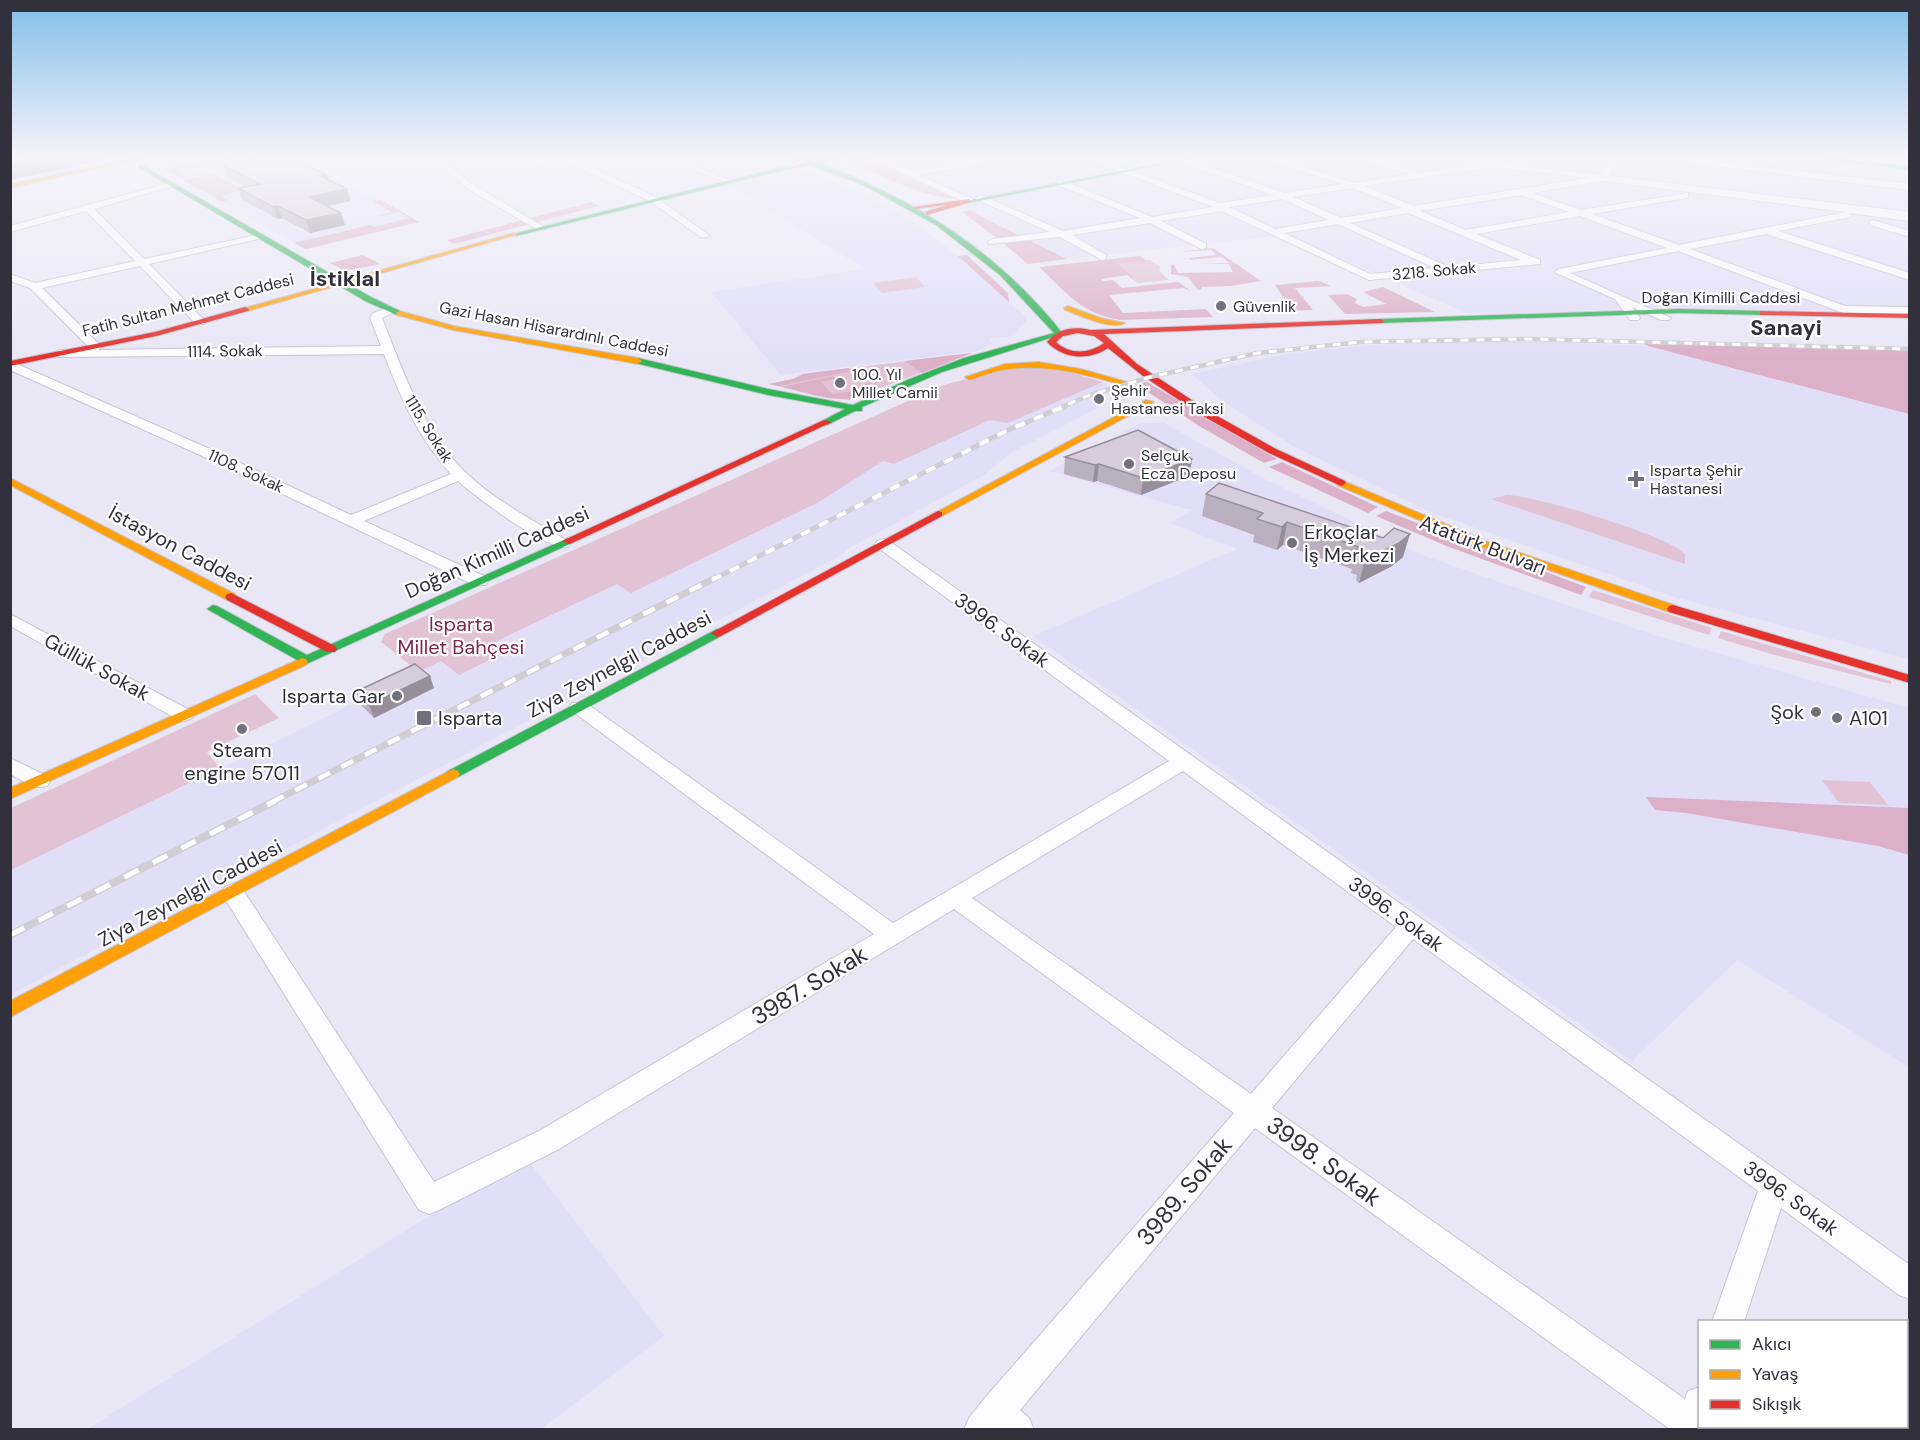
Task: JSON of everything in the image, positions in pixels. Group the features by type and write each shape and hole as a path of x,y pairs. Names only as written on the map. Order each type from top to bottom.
{"main road":[{"name":"Gazi Hasan Hisarardınlı Caddesi","path":"238,223 390,310 433,324 636,360 768,392 860,410"},
{"name":"Fatih Sultan Mehmet Caddesi","path":"10,364 200,322 554,223"},
{"path":"948,223 1045,315 1057,334 1051,339 1052,344 1096,364 1163,411"},
{"path":"980,232 1005,252"},
{"path":"1056,297 1090,332"},
{"path":"1068,308 1112,322 1180,327"},
{"path":"1007,346 1035,331 1045,315"},
{"name":"Doğan Kimilli Caddesi","path":"10,794 803,434 977,356 1007,346 1057,334 1180,327 1632,315 1910,316"},
{"name":"Doğan Kimilli Caddesi","path":"1660,315 1910,323"},
{"name":"Doğan Kimilli Caddesi","path":"860,410 1003,358 1038,352 1096,352 1108,343 1180,327"},
{"path":"1139,369 1135,347 1142,338 1160,330"},
{"name":"Atatürk Bulvarı","path":"1090,332 1106,338 1108,343 1139,369 1196,407 1279,454 1347,487 1436,525 1558,571 1678,612 1910,678"},
{"path":"943,380 974,376 1011,366 1043,365 1070,368 1136,392"},
{"name":"Gazi Hasan Hisarardınlı Caddesi","path":"768,392 831,422"},
{"name":"Ziya Zeynelgil Caddesi","path":"10,1010 883,544 1136,392"},
{"name":"İstasyon Caddesi","path":"10,482 331,649"},
{"name":"İstasyon Caddesi","path":"197,600 307,660"}],"street":[{"path":"10,229 33,223"},
{"path":"103,223 200,322"},
{"path":"533,223 539,227"},
{"path":"687,223 705,236"},
{"path":"1035,223 1062,234 1102,257"},
{"path":"993,242 1125,223"},
{"path":"1158,223 1202,246"},
{"path":"1255,223 1274,232 1332,223"},
{"path":"1343,223 1449,270"},
{"path":"1441,223 1660,315"},
{"path":"1466,234 1525,223"},
{"path":"1609,223 1858,315"},
{"name":"3218. Sokak","path":"1274,232 1369,277 1449,270 1548,267 1680,249 1797,223"},
{"path":"1879,223 1910,234"},
{"path":"1767,231 1910,278"},
{"path":"34,286 262,237"},
{"path":"10,277 34,286 95,347"},
{"path":"1619,297 1632,315"},
{"path":"1843,309 1910,310"},
{"name":"1115. Sokak","path":"390,310 377,315 376,318 401,382 421,422 438,449 460,475 488,498 562,544"},
{"name":"1114. Sokak","path":"62,354 388,350"},
{"name":"1108. Sokak","path":"10,364 480,581"},
{"path":"352,520 460,475"},
{"name":"3996. Sokak","path":"883,544 1910,1284"},
{"name":"Güllük Sokak","path":"10,619 184,715"},
{"path":"579,707 892,935"},
{"name":"3987. Sokak","path":"233,893 429,1200 549,1140 1184,762"},
{"path":"10,765 40,781"},
{"name":"3998. Sokak","path":"954,898 1694,1419"},
{"name":"3989. Sokak","path":"998,1423 1253,1110 1411,925"},
{"path":"1729,1320 1774,1186"}],"shaded area":[{"path":"260,223 414,223 306,249"},
{"path":"389,223 414,223 306,249 294,243 370,225 374,227"},
{"path":"511,223 533,223 454,244 447,240"},
{"path":"791,223 915,223 958,256 1027,318 1027,321 1011,336 989,339 993,344 977,351 781,375 711,292 865,269"},
{"path":"977,223 995,223 1022,237 998,239"},
{"path":"995,223 1909,223 1909,312 1650,307 1556,312 1466,313 1289,235 1067,259"},
{"path":"1029,240 1067,259 1028,264 1003,243"},
{"path":"1213,248 1261,281 1231,286 1201,287 1202,289 1198,290 1188,277 1171,274 1171,265 1186,264 1174,265 1178,273 1233,272 1229,264 1195,264 1229,263 1222,257 1190,260 1188,258 1216,255 1211,250 1176,252"},
{"path":"363,255 380,264 345,271 330,263"},
{"path":"967,255 1008,293 1009,302 958,256"},
{"path":"1140,256 1146,261 1118,263 1138,283 1127,275 1101,279 1103,281 1113,280 1122,288 1178,282 1191,291 1183,288 1109,295 1123,313 1206,309 1213,317 1120,320 1106,317 1075,301 1039,267"},
{"path":"1318,281 1331,286 1295,288 1313,310 1239,312 1233,302 1239,308 1290,307 1275,285"},
{"path":"1383,287 1435,312 1345,314 1328,295 1347,294 1357,299 1355,303 1363,307 1386,304 1363,292"},
{"name":"Isparta Şehir Hastanesi","path":"1553,342 1648,346 1909,414 1909,659 1674,597 1430,512 1293,446 1222,401 1192,374 1287,354 1368,345"},
{"path":"1641,342 1909,349 1909,414 1648,346"},
{"path":"972,353 922,373 905,361"},
{"path":"849,368 851,371 779,386 769,384 793,379 803,374"},
{"path":"833,376 836,379 821,382 832,394 869,389 864,384 870,383 880,390 842,399 820,397 782,387"},
{"path":"1103,382 1114,390 1090,399 1102,406 1012,452 984,475 851,547 838,557 11,994 11,870 441,661 459,675 504,654 492,644 617,584 856,452 894,464 990,420 1008,422"},
{"path":"1147,382 1277,459 1264,463 1199,426 1136,384"},
{"path":"1141,423 1164,423 1265,479 1422,555 1651,634 1909,708 1909,1067 1737,960 1632,1061 1033,636 1237,549 1170,523 1191,510 1049,471"},
{"path":"1282,462 1378,507 1368,513 1269,467"},
{"path":"1386,511 1586,587 1581,595 1449,547 1376,516"},
{"path":"1646,797 1909,808 1909,855 1878,846 1686,813 1655,810"},
{"path":"530,1163 664,1336 541,1429 86,1430 432,1214"}],"green space":[{"path":"1150,260 1160,266 1159,271 1169,280 1138,283 1117,263"},
{"path":"916,277 925,287 882,293 873,283"},
{"path":"972,353 849,400 829,398 769,384 793,379 803,374"},
{"name":"Isparta Millet Bahçesi","path":"1050,367 1103,382 1008,423 990,420 894,464 883,461 819,502 631,593 617,584 493,643 504,653 459,675 441,661 419,672 381,642 385,634 944,385 1004,369"},
{"path":"1506,495 1599,517 1654,537 1685,554 1685,564 1491,499"},
{"path":"1593,590 1712,628 1709,635 1589,597"},
{"path":"1721,631 1891,681 1891,684 1771,654 1718,638"},
{"path":"255,694 279,718 207,752 220,768 11,870 11,808"},
{"path":"1822,780 1870,782 1888,805 1839,803"}],"building":[{"path":"1138,430 1192,459 1143,478 1099,464 1065,457"},
{"path":"1219,483 1383,538 1394,528 1410,534 1399,543 1365,560 1362,556 1366,553 1357,549 1359,547 1287,522 1282,527 1257,519 1263,513 1206,494"},
{"path":"415,664 430,676 369,705 355,692"}],"railway":[{"path":"1068,404 1150,377 1258,353 1360,342 1527,339 1910,349"},
{"path":"712,580 1006,431 1072,403"},
{"path":"272,802 715,578"},
{"path":"10,935 275,801"}],"traffic: fast":[{"path":"238,223 368,299 400,313"},
{"path":"516,234 560,223"},
{"path":"937,223 971,247 1002,273 1032,302 1059,334"},
{"path":"1380,321 1679,311 1763,313"},
{"path":"827,422 882,394 967,360 1056,335"},
{"path":"638,361 768,392 859,409"},
{"path":"302,662 568,541"},
{"path":"213,609 307,660"},
{"path":"453,774 717,633"}],"traffic: slow":[{"path":"245,309 516,234"},
{"path":"1068,308 1099,320 1121,323"},
{"path":"400,313 453,328 638,361"},
{"path":"969,377 1010,366 1039,365 1067,368 1123,382"},
{"path":"938,514 1149,402"},
{"path":"10,481 231,597"},
{"path":"1341,483 1484,544 1673,609"},
{"path":"10,794 302,662"},
{"path":"10,1010 453,774"}],"traffic: jam":[{"path":"10,364 156,334 245,309"},
{"path":"1763,313 1910,316"},
{"path":"1091,332 1380,321"},
{"path":"1108,344 1094,352 1079,354 1064,351 1051,342 1060,334 1072,330 1100,335 1134,366 1206,414 1273,451 1341,483"},
{"path":"568,541 827,422"},
{"path":"717,633 938,514"},
{"path":"231,597 331,649"},
{"path":"1673,609 1910,679"}],"place":[{"name":"Güvenlik","path":"1221,306"},
{"name":"100. Yıl Millet Camii","path":"840,383"},
{"name":"Şehir Hastanesi Taksi","path":"1099,399"},
{"name":"Selçuk Ecza Deposu","path":"1129,464"},
{"name":"Isparta Şehir Hastanesi","path":"1636,479"},
{"name":"Erkoçlar İş Merkezi","path":"1292,543"},
{"name":"Isparta Gar","path":"397,696"},
{"name":"Şok","path":"1816,712"},
{"name":"Isparta","path":"424,718"},
{"name":"A101","path":"1837,718"},
{"name":"Steam engine 57011","path":"242,729"}],"district":[{"name":"İstiklal","path":"345,278"},
{"name":"Sanayi","path":"1786,327"}]}
